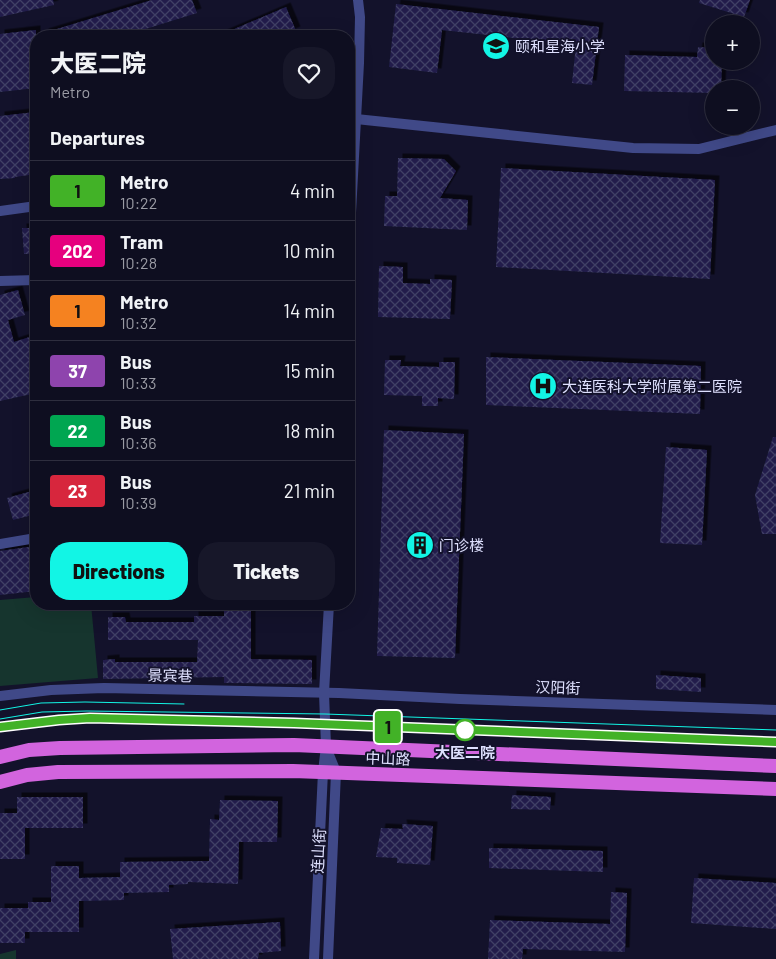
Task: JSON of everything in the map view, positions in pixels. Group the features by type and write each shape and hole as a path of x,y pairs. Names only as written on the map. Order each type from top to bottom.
{"highway":[{"name":"中山路","path":"0,757 30,750 60,748 294,745 776,766"},
{"name":"中山路","path":"0,782 27,775 58,772 283,771 776,789"}],"street":[{"path":"355,81 360,17 358,0"},
{"path":"355,120 633,148 699,149 776,130"},
{"path":"0,211 30,207"},
{"path":"0,281 30,280"},
{"path":"0,544 30,539"},
{"name":"连山街","path":"328,959 330,772 326,746 324,693 329,610"},
{"name":"景宾巷","path":"0,696 51,690 104,688 339,693"},
{"name":"汉阳街","path":"339,693 776,710"},
{"name":"连山街","path":"314,959 330,772"}],"green space":[{"path":"30,598 30,610 92,610 98,678 0,686 0,600"},
{"path":"16,950 16,959 0,959 0,954"}],"building":[{"path":"0,0 53,0 54,5 0,17"},
{"path":"152,0 192,0 197,13 142,30 54,30"},
{"path":"700,0 750,0 745,15 738,15 699,3"},
{"path":"396,4 599,27 592,85 572,83 576,45 442,30 437,73 389,67"},
{"path":"286,7 296,30 232,30"},
{"path":"30,31 30,89 0,92 0,34"},
{"path":"698,47 705,47 705,70 722,70 721,80 705,80 705,93 624,91 625,55 697,57"},
{"path":"30,113 30,175 0,179 0,116"},
{"path":"398,158 444,159 456,171 440,198 468,200 467,230 384,226 385,196 397,196"},
{"path":"501,168 715,180 710,279 496,267"},
{"path":"22,228 30,228 30,254 24,254"},
{"path":"379,266 403,267 403,283 430,284 430,279 452,280 450,319 378,317"},
{"path":"18,290 25,315 8,320 14,342 30,337 30,394 0,401 0,295"},
{"path":"486,357 701,366 700,414 486,405"},
{"path":"385,360 401,360 400,366 439,367 439,362 455,362 454,399 438,398 438,406 422,406 422,396 384,395"},
{"name":"门诊楼","path":"384,430 464,434 455,658 377,656"},
{"path":"773,437 776,437 776,534 762,534 755,495"},
{"path":"666,447 707,450 702,545 660,543"},
{"path":"30,492 30,516 13,520 7,498"},
{"path":"30,547 30,592 0,595 0,551"},
{"path":"224,610 251,610 251,659 312,660 312,684 224,683 224,677 103,679 103,660 115,659 115,662 197,662 198,640 108,640 108,617 125,617 126,622 194,622 194,616 224,616"},
{"path":"656,675 701,678 701,692 656,689"},
{"path":"512,795 551,797 550,810 511,809"},
{"path":"17,797 83,797 83,828 25,828 25,859 0,859 0,813 17,813"},
{"path":"220,800 278,801 277,842 239,842 238,884 188,882 188,884 169,885 169,892 124,893 124,900 79,901 79,932 25,932 25,943 0,943 0,908 28,908 28,902 51,902 51,866 79,866 79,878 120,877 120,862 209,861 210,819 219,820"},
{"path":"402,824 433,826 430,865 397,863 397,858 376,857 381,828 403,829"},
{"path":"489,848 603,851 603,872 489,868"},
{"path":"694,878 776,883 776,929 691,923"},
{"path":"611,892 627,893 625,952 523,949 522,959 488,959 490,920 610,924"},
{"path":"280,922 281,951 259,953 258,959 173,959 170,929"}],"tram line":[{"path":"0,710 41,703 184,704"},
{"path":"0,719 42,712 87,711 325,714 776,730"}],"metro line":[{"name":"1","path":"0,727 90,718 294,723 776,742"}],"place":[{"name":"颐和星海小学","path":"496,46"},
{"name":"大连医科大学附属第二医院","path":"543,386"},
{"name":"门诊楼","path":"420,545"},
{"name":"大医二院","path":"465,730"}]}
